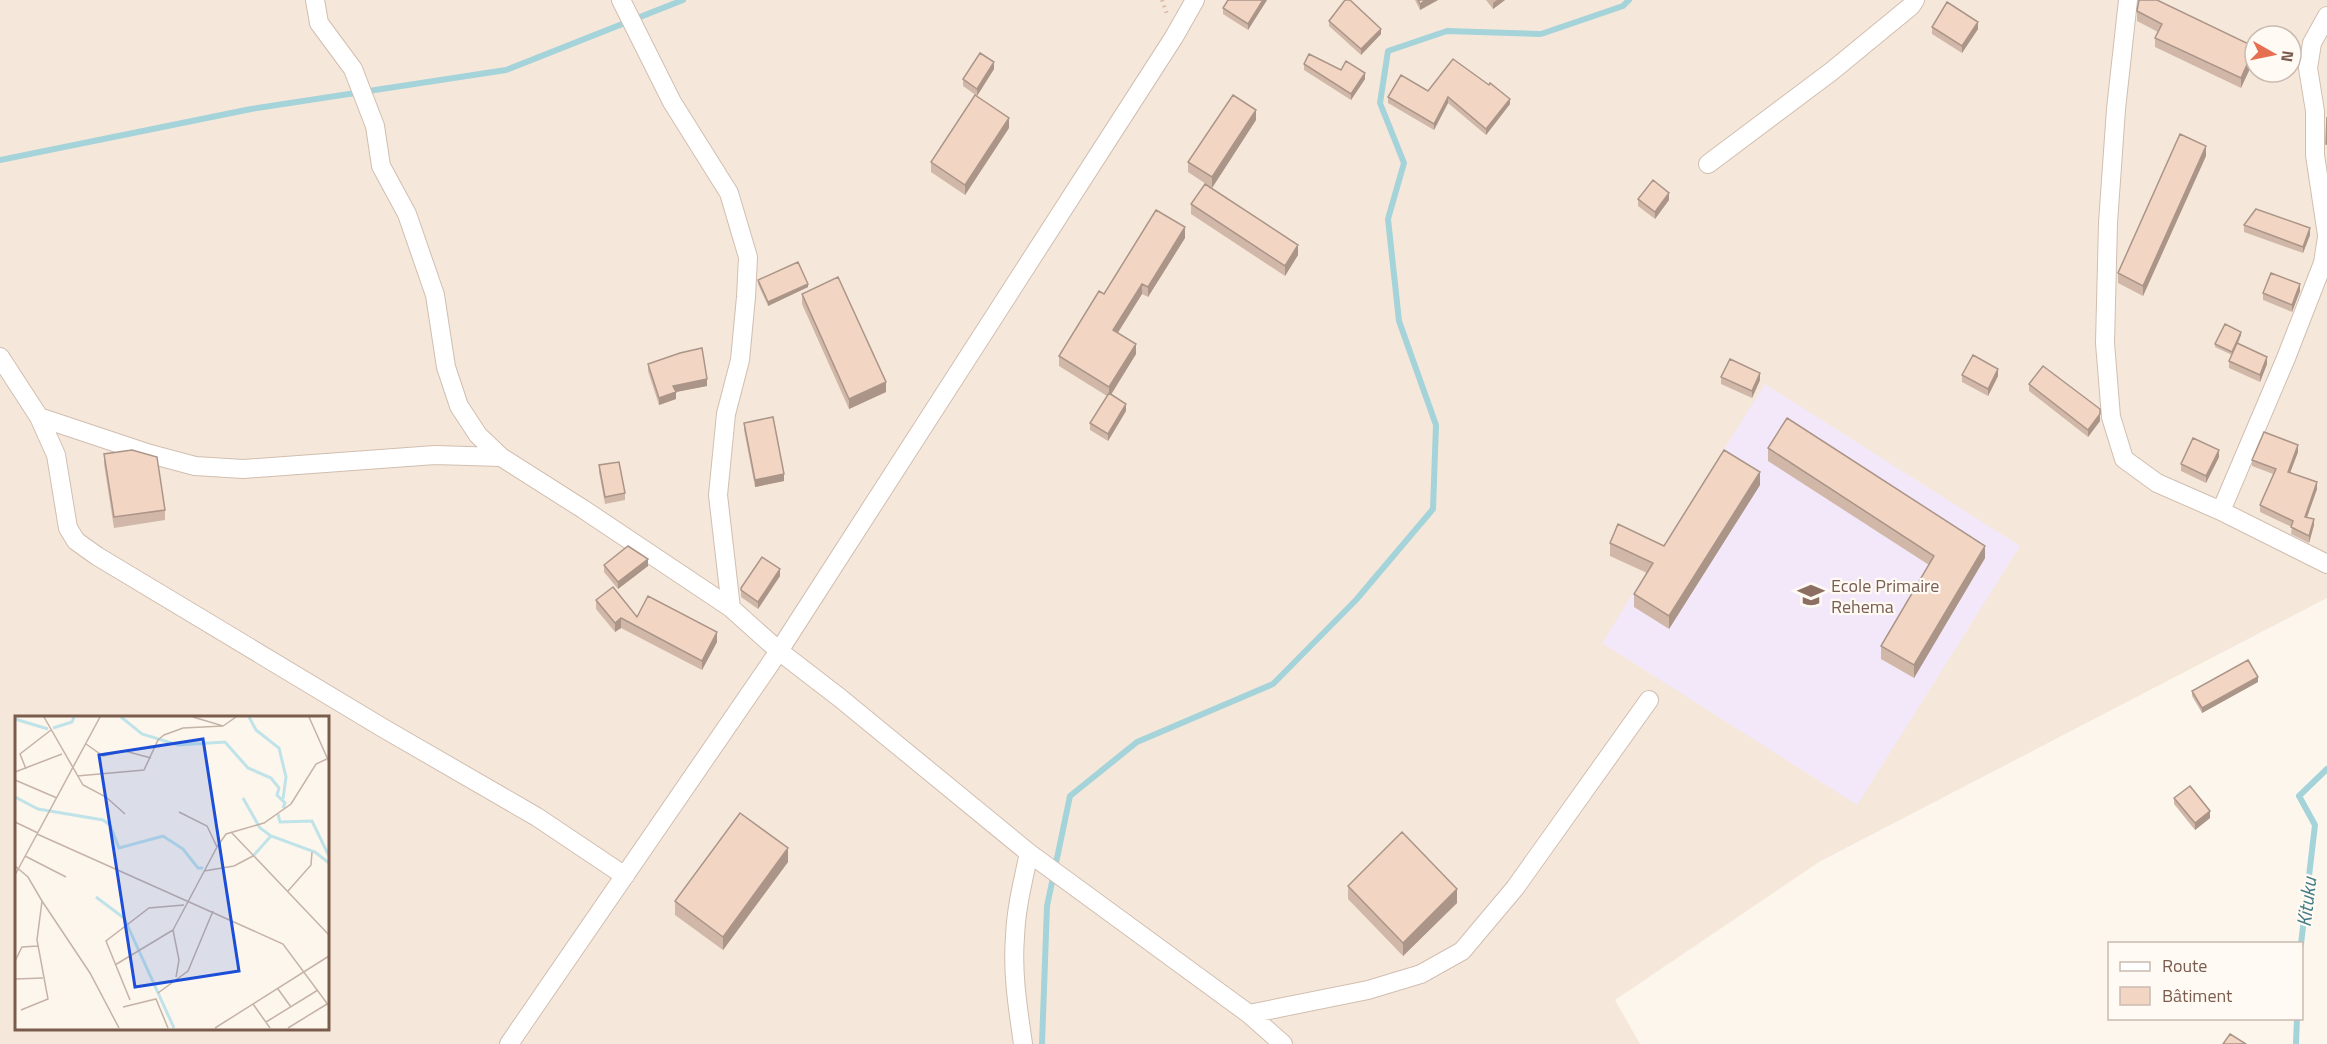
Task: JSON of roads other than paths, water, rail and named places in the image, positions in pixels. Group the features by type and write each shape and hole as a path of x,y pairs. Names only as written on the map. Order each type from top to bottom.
{"street":[{"path":"315,0 319,23 353,69 375,126 381,166 407,214 435,295 446,367 459,406 478,435 501,457 730,608 779,651 1029,854 1249,1014 1283,1044"},
{"path":"621,0 672,102 729,193 748,257 740,360 726,414 718,495 730,608"},
{"path":"509,1044 779,651 1196,0"},
{"path":"1708,164 1832,71 1911,6 1915,0"},
{"path":"2128,0 2116,110 2108,223 2105,343 2111,417 2124,459 2157,483 2221,511 2327,564"},
{"path":"2221,511 2286,358 2323,263 2327,236 2315,155 2315,111 2308,69 2312,43 2327,16"},
{"path":"0,357 39,417 56,455 69,528 76,542 373,722 537,817 625,876"},
{"path":"39,417 150,454 195,466 243,469 435,455 501,457"},
{"path":"1249,1014 1368,990 1421,975 1462,951 1515,888 1649,700"},
{"path":"1023,1044 1016,995 1014,938 1019,897 1029,854"}],"waterway":[{"path":"0,160 251,109 506,70 683,0"},
{"path":"1042,1044 1047,906 1070,796 1137,742 1273,684 1356,600 1433,509 1436,425 1399,321 1388,219 1404,163 1380,103 1388,51 1447,31 1541,34 1623,6 1629,0"},
{"name":"Kituku","path":"2301,942 2315,825 2299,796 2327,769"},
{"name":"Kituku","path":"2296,1044 2297,1020"}],"place":[{"name":"Ecole Primaire Rehema","path":"1811,595"}]}
